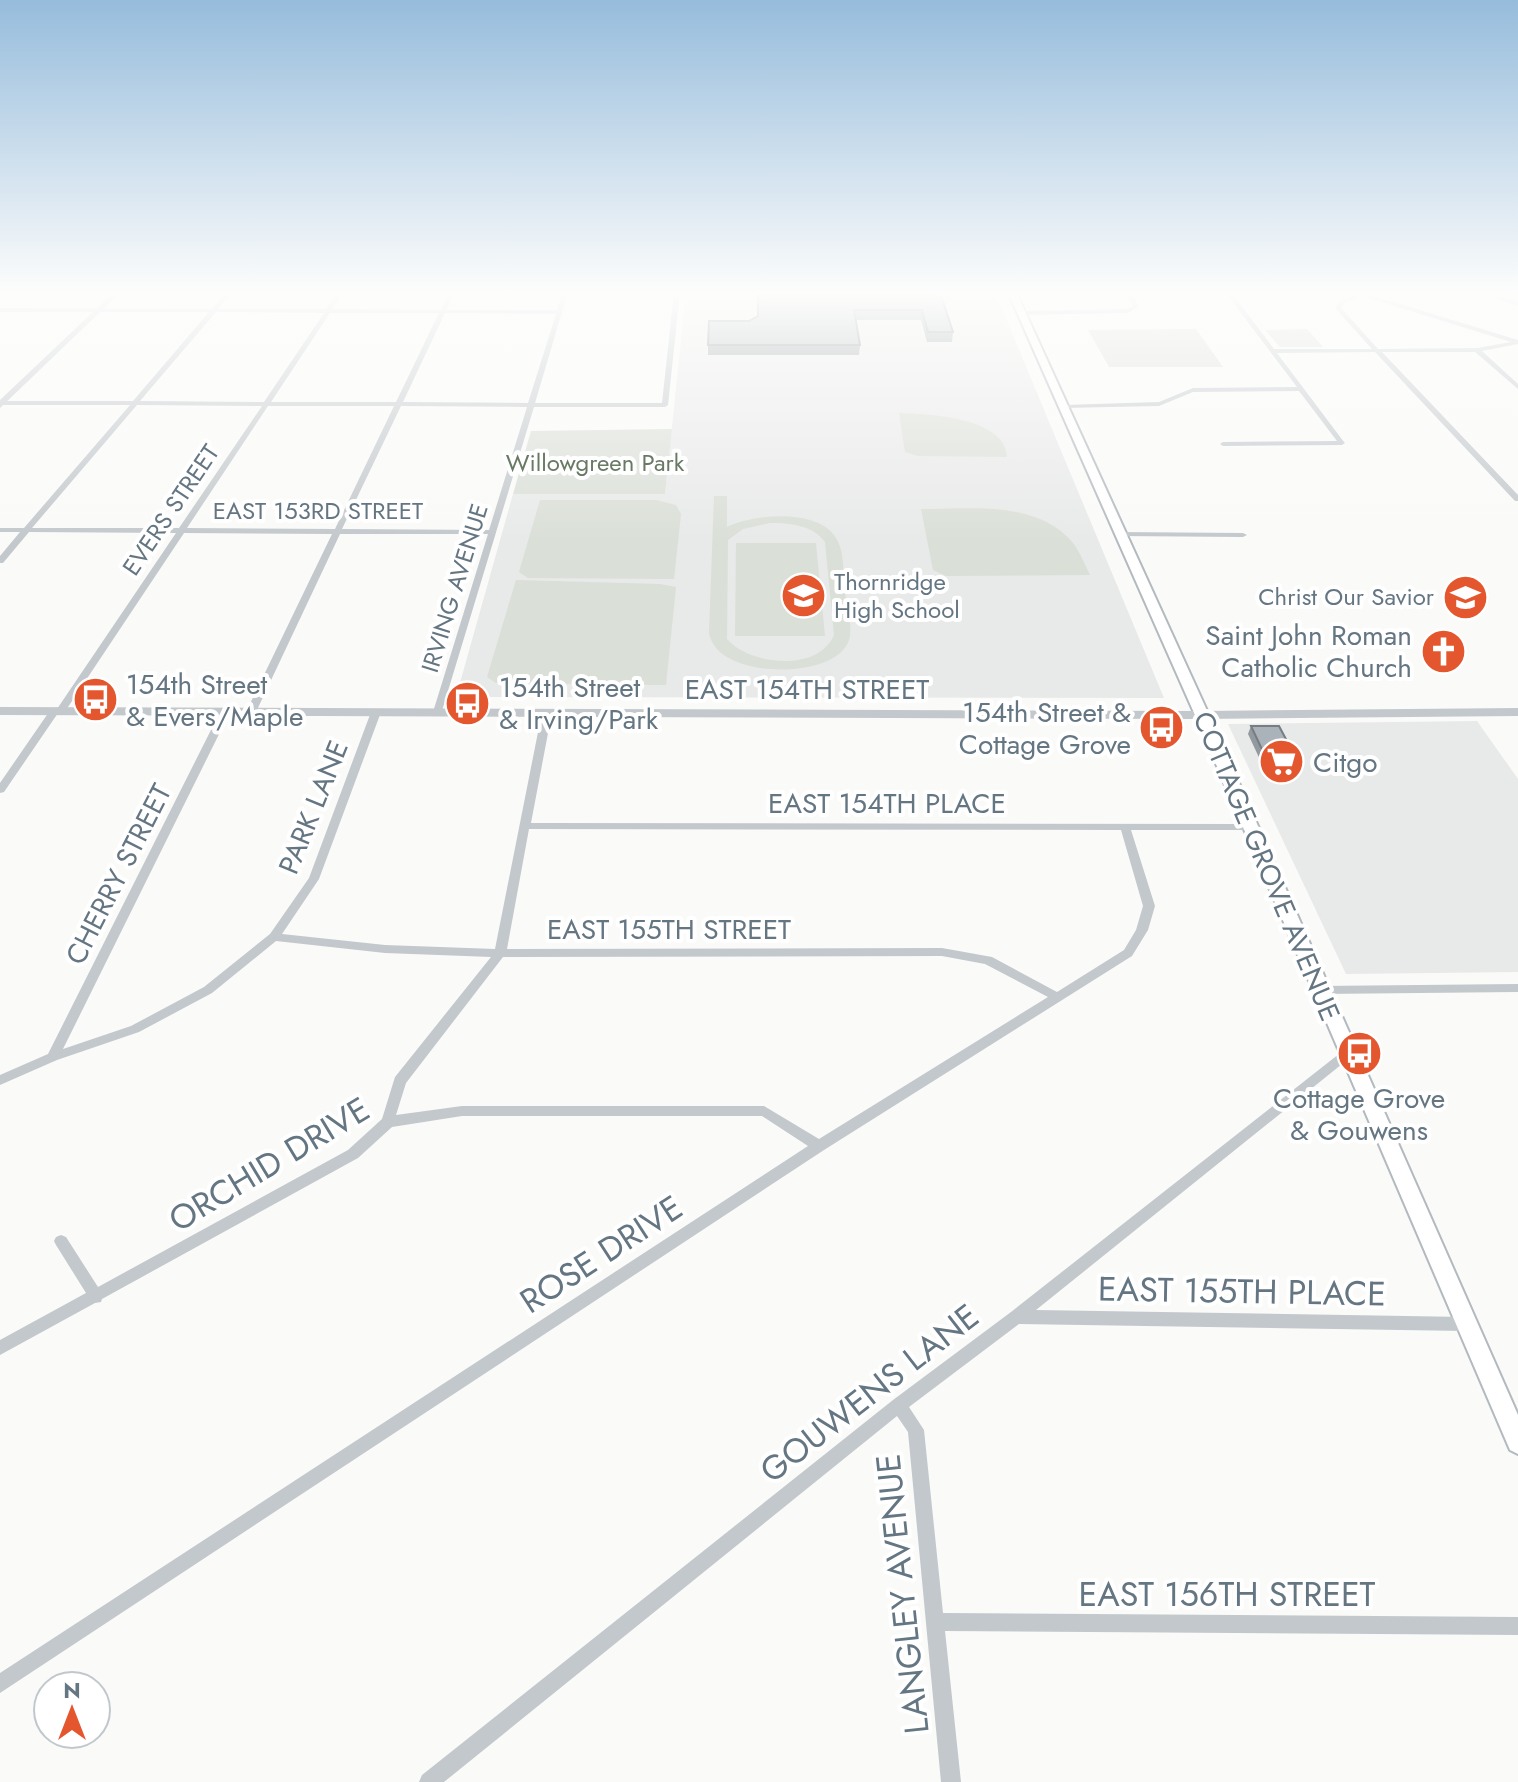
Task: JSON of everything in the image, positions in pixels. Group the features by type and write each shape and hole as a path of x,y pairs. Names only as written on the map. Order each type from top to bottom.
{"main road":[{"name":"COTTAGE GROVE AVENUE","path":"1049,375 1202,715 1518,1442"}],"street":[{"path":"1,404 31,375"},
{"path":"0,561 159,375"},
{"name":"EVERS STREET","path":"0,790 286,375"},
{"path":"251,712 412,375"},
{"name":"IRVING AVENUE","path":"438,712 540,375"},
{"path":"1,404 665,405 668,375"},
{"path":"1223,444 1342,443 1289,375"},
{"path":"1401,375 1518,498"},
{"path":"1064,407 1159,404 1193,390 1300,389"},
{"name":"EAST 153RD STREET","path":"0,530 493,532"},
{"path":"1120,534 1243,535"},
{"name":"EAST 154TH STREET","path":"0,711 1202,715 1518,712"},
{"name":"CHERRY STREET","path":"53,1057 225,712"},
{"name":"PARK LANE","path":"0,1080 53,1057 135,1029 208,990 274,937 314,879 376,712"},
{"path":"388,1122 400,1081 500,953 547,712"},
{"name":"EAST 154TH PLACE","path":"525,826 1249,827"},
{"name":"ROSE DRIVE","path":"0,1684 819,1146 1128,953 1142,930 1149,906 1125,827"},
{"name":"EAST 155TH STREET","path":"274,937 385,949 500,953 942,952 988,960 1055,996"},
{"path":"1320,990 1518,988"},
{"name":"GOUWENS LANE","path":"429,1782 899,1405 1016,1317 1348,1053"},
{"name":"ORCHID DRIVE","path":"0,1348 353,1154 388,1122 462,1111 764,1111 819,1146"},
{"path":"61,1241 96,1297"},
{"name":"EAST 155TH PLACE","path":"1016,1317 1466,1324"},
{"name":"LANGLEY AVENUE","path":"899,1405 916,1430 951,1782"},
{"name":"EAST 156TH STREET","path":"935,1622 1518,1626"}],"shaded area":[{"name":"Thornridge High School","path":"677,375 1030,375 1164,698 456,697 513,494 665,494"},
{"path":"1477,721 1518,779 1518,972 1346,974 1228,724"}],"green space":[{"path":"899,413 945,417 980,426 993,433 1003,444 1007,457 918,456 905,452"},
{"name":"Willowgreen Park","path":"672,429 665,494 513,494 531,431"},
{"path":"714,496 727,496 727,527 753,519 785,516 815,522 827,528 836,538 842,557 850,629 849,640 833,658 793,669 755,667 720,652 709,633","holes":["770,523 808,529 825,542 834,635 826,647 799,660 783,661 751,655 727,639 728,540 743,529"]},
{"path":"540,500 656,500 676,505 681,514 674,579 528,578 519,572"},
{"path":"981,508 1022,513 1041,520 1058,529 1073,543 1090,575 946,576 933,570 921,509"},
{"path":"736,543 816,543 825,636 735,636"},
{"path":"516,580 676,587 666,685 496,683 487,677"}],"building":[{"path":"1251,726 1279,726 1296,758 1266,758"}],"place":[{"name":"Thornridge High School","path":"803,596"},
{"name":"Christ Our Savior","path":"1465,597"},
{"name":"Saint John Roman Catholic Church","path":"1443,651"},
{"name":"154th Street & Evers/Maple","path":"95,700"},
{"name":"154th Street & Irving/Park","path":"468,703"},
{"name":"154th Street & Cottage Grove","path":"1162,728"},
{"name":"Citgo","path":"1282,762"},
{"name":"Cottage Grove & Gouwens","path":"1359,1054"}]}
